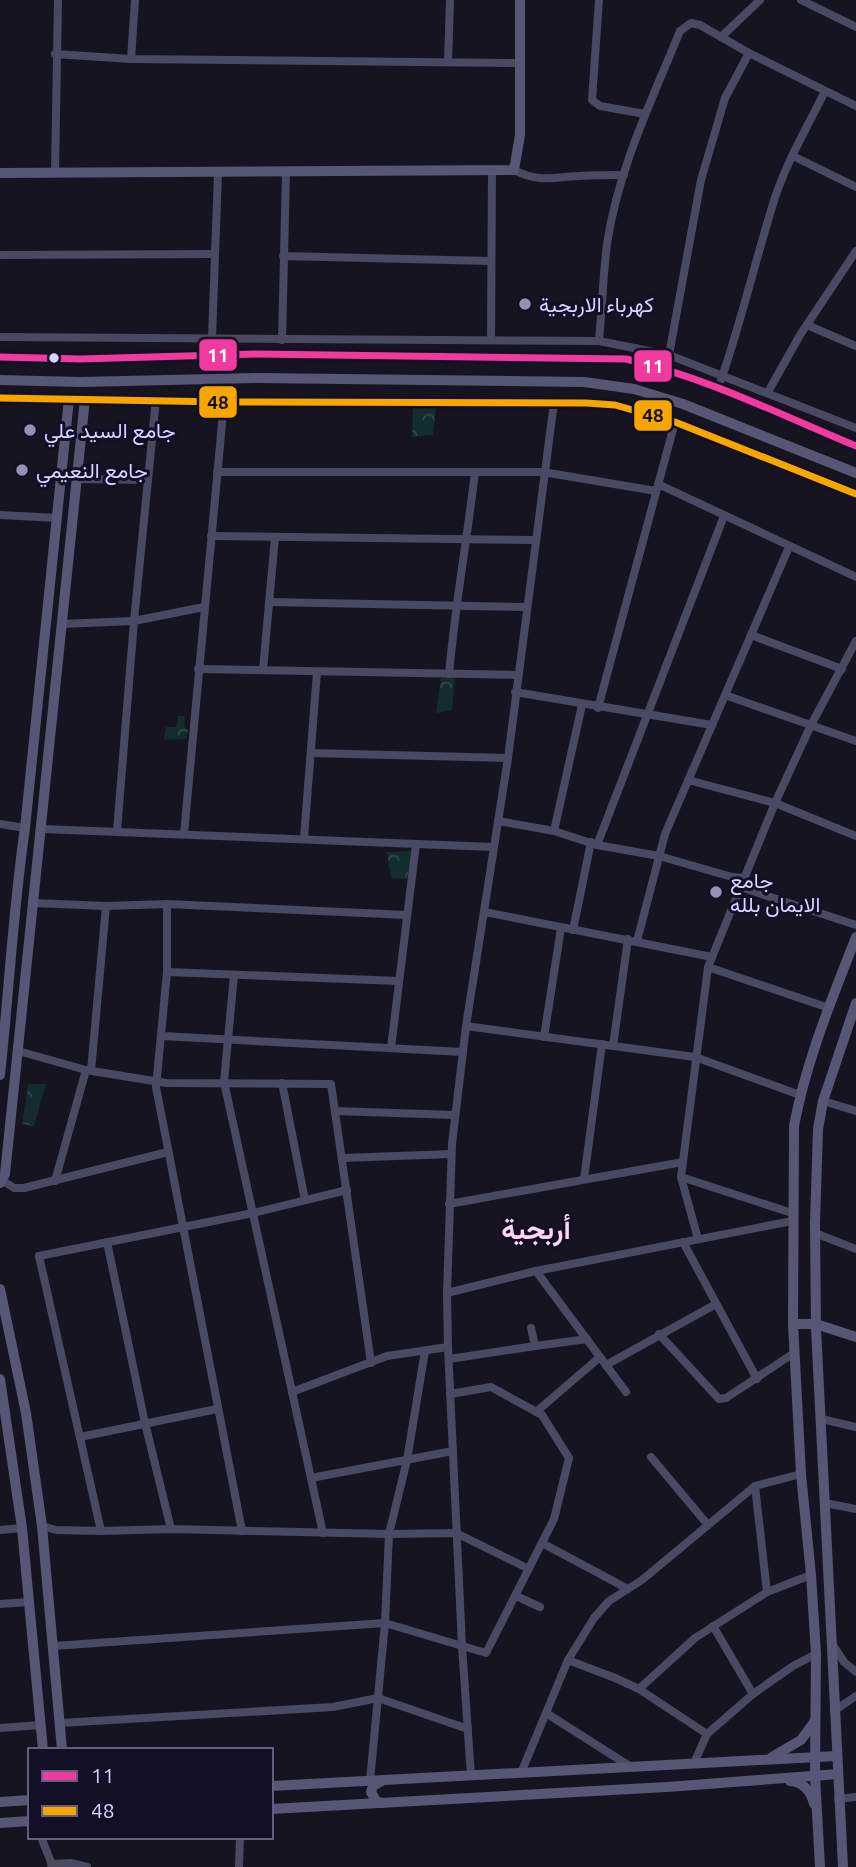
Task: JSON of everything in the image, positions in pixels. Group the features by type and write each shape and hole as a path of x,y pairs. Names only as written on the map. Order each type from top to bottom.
{"main road":[{"path":"0,173 514,170 520,135 520,0"},
{"path":"0,357 80,359 258,355 626,359 657,366 718,389 856,446"},
{"path":"0,380 80,382 258,378 584,382 634,389 683,404 856,473"},
{"path":"0,1075 5,1026 4,995 25,828 69,398"},
{"path":"1,1181 5,1174 21,1028 85,399"},
{"path":"41,667 57,667"},
{"path":"820,1867 815,1776 816,1654 794,1353 794,1126 800,1095 856,937"},
{"path":"844,1867 827,1577 816,1324 815,1233 818,1129 823,1101 856,1003"},
{"path":"5,1026 21,1028"},
{"path":"0,1289 26,1413 42,1526 62,1748"},
{"path":"793,1324 816,1324 856,1337"},
{"path":"0,1379 22,1528 43,1748"},
{"path":"765,1760 801,1740 817,1719"},
{"path":"273,1786 836,1756"},
{"path":"726,1762 727,1783"},
{"path":"273,1809 727,1783 838,1774"},
{"path":"777,1779 803,1785 812,1797 818,1819"},
{"path":"382,1781 373,1786 372,1792 376,1801 382,1803"},
{"path":"332,1783 341,1787 344,1793 343,1800 335,1805"},
{"path":"0,1801 28,1800"},
{"path":"0,1823 28,1821"}],"street":[{"path":"55,173 58,0"},
{"path":"131,59 135,0"},
{"path":"440,0 450,0 447,62"},
{"path":"599,0 592,100 600,106 645,114"},
{"path":"721,37 760,0"},
{"path":"801,0 856,27"},
{"path":"599,341 607,243 624,175 645,114 680,31 685,25 699,25 856,106"},
{"path":"669,355 701,180 725,98 749,53"},
{"path":"55,54 131,59 519,63"},
{"path":"718,389 773,202 825,91"},
{"path":"793,156 856,187"},
{"path":"491,340 492,170"},
{"path":"514,170 525,176 544,180 570,176 624,175"},
{"path":"212,338 218,173"},
{"path":"282,340 285,173"},
{"path":"768,392 807,325 856,251"},
{"path":"0,255 214,254"},
{"path":"283,256 490,261"},
{"path":"807,325 856,346"},
{"path":"0,337 599,341 669,355 856,428"},
{"path":"418,340 418,357"},
{"path":"0,398 224,402 554,402 615,405 675,422 856,494"},
{"path":"117,831 156,399"},
{"path":"184,834 224,402"},
{"path":"471,1776 448,1347 451,1154 463,1052 508,758 554,402"},
{"path":"598,708 675,422"},
{"path":"217,472 543,472 657,488 856,577"},
{"path":"449,674 455,605 467,540 475,472"},
{"path":"77,479 148,480"},
{"path":"0,515 57,518"},
{"path":"573,930 594,843 724,516"},
{"path":"211,536 535,540"},
{"path":"263,670 275,537"},
{"path":"613,1046 632,940 665,834 789,547"},
{"path":"269,602 527,607"},
{"path":"61,624 134,621 204,607"},
{"path":"751,635 842,669"},
{"path":"698,1239 681,1177 708,967 775,803 811,725 856,642"},
{"path":"198,668 518,675"},
{"path":"304,838 317,672"},
{"path":"515,692 712,725"},
{"path":"725,695 856,741"},
{"path":"554,831 582,705"},
{"path":"311,753 508,758"},
{"path":"688,780 775,803 856,836"},
{"path":"498,821 554,831 744,878"},
{"path":"0,824 25,828"},
{"path":"42,829 493,847"},
{"path":"391,1048 416,844"},
{"path":"740,887 856,925"},
{"path":"33,903 106,906 167,904 407,915"},
{"path":"167,904 167,972 157,1082 168,1152 242,1531"},
{"path":"55,1181 88,1070 106,906"},
{"path":"485,912 712,957"},
{"path":"544,1037 561,929"},
{"path":"708,967 829,1008"},
{"path":"167,972 399,981"},
{"path":"234,975 224,1082 323,1533"},
{"path":"467,1026 695,1057 800,1095"},
{"path":"162,1036 463,1052"},
{"path":"584,1179 602,1044"},
{"path":"18,1051 88,1070 157,1082 331,1084 370,1363"},
{"path":"282,1083 305,1200"},
{"path":"823,1101 856,1111"},
{"path":"335,1111 455,1115"},
{"path":"1,1181 14,1188 24,1188 168,1152"},
{"path":"342,1158 451,1154"},
{"path":"449,1204 683,1162"},
{"path":"681,1177 792,1217"},
{"path":"101,1531 39,1256 253,1213 347,1190"},
{"path":"447,1293 536,1271 698,1239 792,1217"},
{"path":"815,1233 856,1249"},
{"path":"107,1242 145,1423 171,1530"},
{"path":"683,1242 757,1380"},
{"path":"536,1271 626,1392"},
{"path":"606,1364 716,1304"},
{"path":"531,1328 535,1346"},
{"path":"659,1334 719,1399 726,1398 757,1380 794,1353"},
{"path":"449,1359 587,1339"},
{"path":"292,1392 387,1356 448,1347"},
{"path":"370,1781 385,1623 389,1534 407,1460 425,1351"},
{"path":"537,1412 600,1357"},
{"path":"53,1646 385,1623 486,1653 554,1519 569,1458 542,1415 537,1412 491,1388 450,1394"},
{"path":"80,1437 217,1409"},
{"path":"822,1419 856,1427"},
{"path":"311,1478 453,1451"},
{"path":"651,1457 708,1525"},
{"path":"521,1773 568,1660 594,1618 609,1601 642,1580 755,1486 801,1474"},
{"path":"755,1486 767,1592"},
{"path":"825,1503 856,1509"},
{"path":"42,1526 56,1530 101,1531 456,1533 529,1569"},
{"path":"0,1530 22,1528"},
{"path":"542,1544 628,1588"},
{"path":"639,1689 695,1638 713,1626 767,1592 811,1575"},
{"path":"516,1596 540,1606"},
{"path":"0,1604 29,1602"},
{"path":"713,1626 752,1694"},
{"path":"832,1642 844,1662 856,1672"},
{"path":"694,1763 707,1734 752,1694 816,1654"},
{"path":"568,1660 639,1689 707,1734"},
{"path":"834,1711 856,1696"},
{"path":"60,1723 333,1707 378,1698 468,1729"},
{"path":"546,1713 631,1767"},
{"path":"0,1728 41,1725"},
{"path":"838,1799 856,1797"},
{"path":"42,1839 52,1865 71,1863 87,1867"},
{"path":"239,1867 240,1839"}],"green space":[{"path":"436,406 433,435 412,437 413,407"},
{"path":"455,677 452,710 436,713 441,678"},
{"path":"178,716 185,716 184,726 188,730 186,739 164,740 166,727 176,727"},
{"path":"411,851 407,879 391,878 387,852"},
{"path":"28,1084 46,1084 34,1126 22,1124"}],"transit line":[{"name":"11","path":"0,357 80,359 258,354 626,359 714,386 856,446"},
{"name":"48","path":"0,398 615,405 675,422 856,494"}],"place":[{"name":"كهرباء الاربجية","path":"525,304"},
{"name":"جامع السيد علي","path":"30,430"},
{"name":"جامع النعيمي","path":"22,470"},
{"name":"جامع الايمان بلله","path":"716,892"}],"district":[{"name":"أربجية","path":"536,1228"}]}
